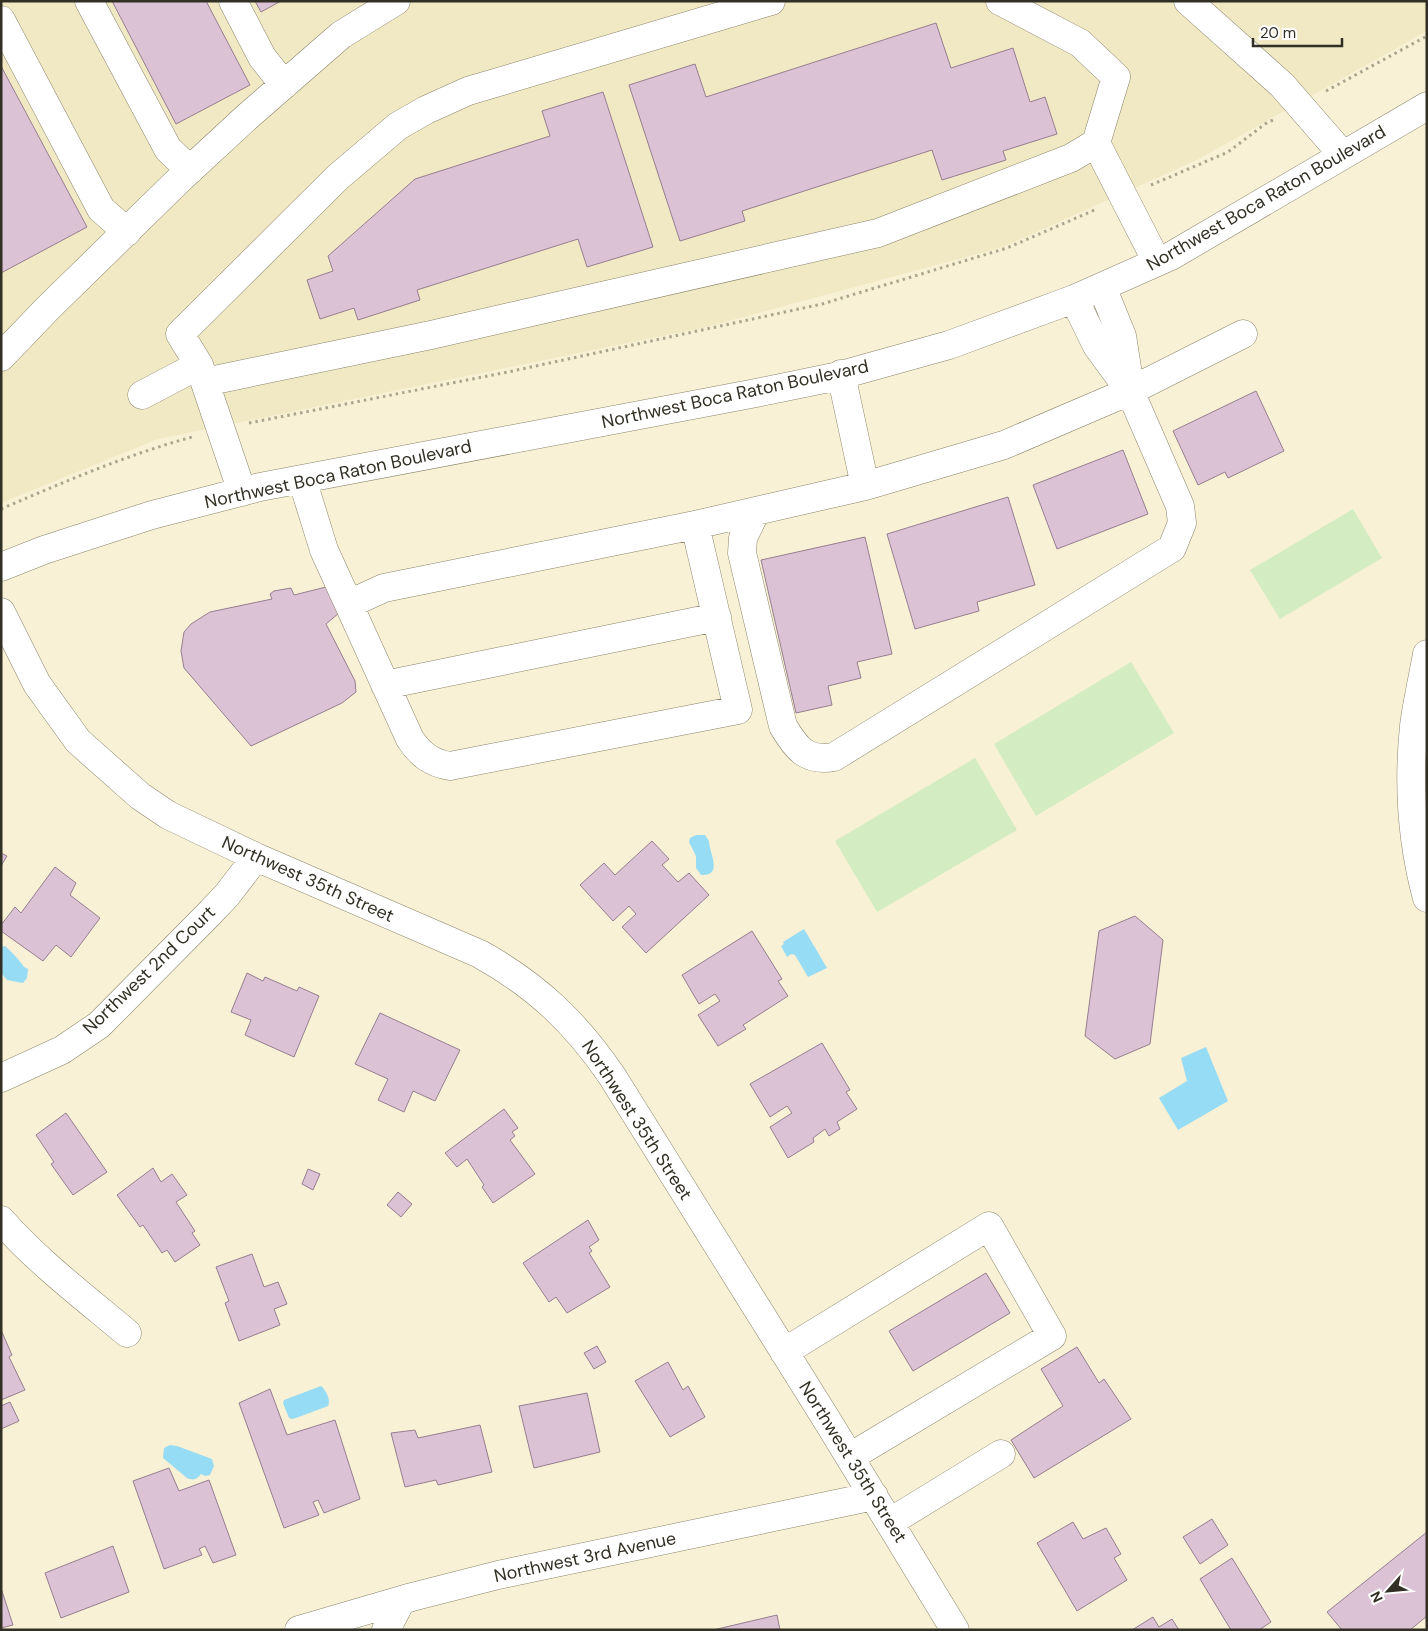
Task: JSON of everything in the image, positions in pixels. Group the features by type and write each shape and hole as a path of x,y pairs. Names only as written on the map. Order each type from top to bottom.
{"street":[{"path":"89,1 168,149 190,170"},
{"path":"233,1 262,57 284,85"},
{"path":"242,492 202,373 180,334 338,177 398,126 426,110 468,91 771,1"},
{"path":"142,395 202,373 431,335 878,233 1071,158 1096,143 1116,77 1080,43 1000,1"},
{"path":"1188,1 1282,85 1344,155"},
{"path":"5,346 47,309 190,170 341,35 380,5"},
{"path":"1,20 102,209 127,232"},
{"name":"Northwest Boca Raton Boulevard","path":"1,567 44,550 152,515 242,492 737,397 841,374 949,345 1074,299 1171,256 1427,106"},
{"path":"1096,143 1157,262"},
{"path":"1102,287 1122,336 1130,391"},
{"path":"756,510 743,538 742,553 783,726 793,743 804,752 820,759 834,757 1172,548 1182,523 1180,506 1130,391 1097,346 1074,299"},
{"path":"348,604 384,588 695,525 865,486 1004,445 1130,391 1242,334"},
{"path":"841,374 865,486"},
{"path":"302,479 324,550 410,738 418,750 438,764 450,766 738,710 695,525"},
{"name":"Northwest 35th Street","path":"1,612 36,684 78,741 140,796 168,814 256,858 480,954 506,969 554,1006 580,1033 612,1076 850,1457 955,1630"},
{"path":"386,685 717,617"},
{"path":"1427,654 1414,726 1411,783 1415,840 1427,898"},
{"name":"Northwest 2nd Court","path":"1,1078 62,1050 99,1025 207,916 256,858"},
{"path":"1,1220 22,1244 128,1332"},
{"path":"784,1352 988,1226 1052,1336 850,1457"},
{"path":"890,1522 1001,1454"},
{"name":"Northwest 3rd Avenue","path":"299,1630 400,1600 562,1560 704,1533 874,1496"},
{"path":"386,1630 400,1600"}],"path":[{"path":"1,509 152,448 221,429 508,372 822,304 1007,248 1228,152 1265,124 1427,36"}],"shaded area":[{"path":"1,1 1427,1 1427,31 1197,160 1003,247 706,327 158,439 1,503"}],"green space":[{"path":"1353,509 1382,558 1280,619 1250,570"},
{"path":"1131,662 1174,733 1036,816 994,744"},
{"path":"975,758 1017,830 877,912 835,841"}],"water":[{"path":"696,835 705,835 709,841 714,868 708,874 701,875 696,868 696,856 689,842 690,838"},
{"path":"804,929 827,968 808,977 795,955 791,954 787,957 781,946 784,944 783,942"},
{"path":"5,946 28,969 27,978 23,983 7,980 1,973 1,947"},
{"path":"1206,1047 1228,1101 1178,1130 1159,1098 1187,1081 1181,1058"},
{"path":"321,1386 328,1395 328,1406 296,1418 289,1418 283,1403 284,1400"},
{"path":"170,1445 212,1459 214,1466 210,1475 205,1476 201,1474 197,1478 187,1478 163,1458 164,1448"}],"building":[{"path":"112,1 206,1 250,85 176,124"},
{"path":"255,1 281,1 261,12"},
{"path":"936,23 951,68 1013,48 1030,102 1045,97 1057,134 1003,151 1006,160 942,180 932,150 742,211 745,221 680,241 629,85 695,64 706,97"},
{"path":"1,66 87,227 1,273"},
{"path":"603,92 653,247 587,267 578,239 417,290 420,300 358,320 354,308 320,319 307,280 333,271 328,256 415,179 550,136 542,111"},
{"path":"1256,391 1284,451 1228,478 1225,472 1198,485 1173,431"},
{"path":"1123,450 1148,514 1057,549 1033,485"},
{"path":"1008,497 1035,585 977,602 979,611 915,629 887,534"},
{"path":"865,537 892,654 857,662 861,678 828,686 832,705 796,713 761,560"},
{"path":"334,585 339,613 326,624 355,681 356,692 342,703 251,746 184,668 181,651 184,632 191,624 210,612 272,599 270,594 274,591 291,588 294,595"},
{"path":"652,841 669,859 662,865 678,882 689,873 709,895 646,953 622,927 636,914 629,906 613,921 580,885 604,863 615,875"},
{"path":"1,853 7,856 1,866"},
{"path":"55,867 76,883 70,895 100,918 71,957 56,945 43,961 1,931 1,925 15,907 21,913"},
{"path":"1135,916 1163,940 1150,1044 1115,1059 1085,1036 1099,931"},
{"path":"752,931 782,979 778,981 788,996 743,1025 746,1029 718,1046 698,1015 720,1001 715,994 699,1004 682,975"},
{"path":"247,973 263,981 265,977 297,991 299,987 319,996 294,1057 245,1035 251,1020 231,1012"},
{"path":"380,1013 460,1050 435,1101 413,1091 404,1112 378,1100 388,1079 355,1064"},
{"path":"822,1043 850,1090 846,1092 857,1109 837,1122 840,1129 829,1136 825,1129 813,1138 814,1142 788,1158 770,1127 792,1113 787,1106 770,1117 750,1084"},
{"path":"504,1109 518,1128 512,1132 515,1136 510,1140 535,1174 493,1203 467,1159 457,1167 445,1153"},
{"path":"66,1113 107,1172 73,1195 51,1164 54,1162 36,1135"},
{"path":"153,1168 161,1182 172,1174 187,1195 176,1202 195,1231 192,1233 200,1245 175,1262 167,1250 162,1253 143,1225 140,1227 117,1195"},
{"path":"308,1169 320,1174 313,1190 302,1184"},
{"path":"398,1192 412,1204 401,1217 387,1205"},
{"path":"588,1220 599,1240 589,1247 592,1251 589,1253 610,1287 567,1313 556,1297 549,1302 523,1263"},
{"path":"252,1254 264,1287 278,1282 287,1304 274,1309 280,1325 239,1341 225,1303 229,1301 216,1267"},
{"path":"986,1273 1010,1313 913,1371 889,1331"},
{"path":"1,1330 12,1355 9,1357 25,1390 1,1400"},
{"path":"597,1346 606,1362 594,1369 584,1353"},
{"path":"1077,1347 1099,1383 1104,1379 1131,1419 1034,1478 1011,1440 1063,1406 1041,1369"},
{"path":"668,1362 683,1390 688,1386 705,1417 670,1437 635,1381"},
{"path":"270,1389 287,1435 335,1420 360,1499 324,1513 318,1500 313,1502 319,1515 284,1528 239,1403"},
{"path":"587,1393 600,1452 534,1468 519,1406"},
{"path":"10,1402 19,1421 1,1429 1,1406"},
{"path":"480,1425 492,1472 438,1485 436,1480 405,1487 391,1433 415,1430 418,1438"},
{"path":"169,1468 179,1491 209,1480 236,1555 213,1563 205,1546 199,1549 202,1555 164,1569 133,1481"},
{"path":"1212,1519 1228,1545 1200,1564 1183,1537"},
{"path":"1073,1522 1083,1539 1106,1528 1121,1554 1114,1558 1127,1580 1077,1611 1037,1543"},
{"path":"1427,1532 1427,1616 1410,1630 1342,1630 1327,1612"},
{"path":"113,1546 129,1592 61,1618 45,1573"},
{"path":"1232,1558 1271,1622 1259,1630 1231,1630 1200,1579"},
{"path":"1,1588 13,1625 1,1628"},
{"path":"777,1615 780,1630 713,1630"},
{"path":"1153,1617 1159,1627 1172,1619 1179,1630 1132,1630"}]}
